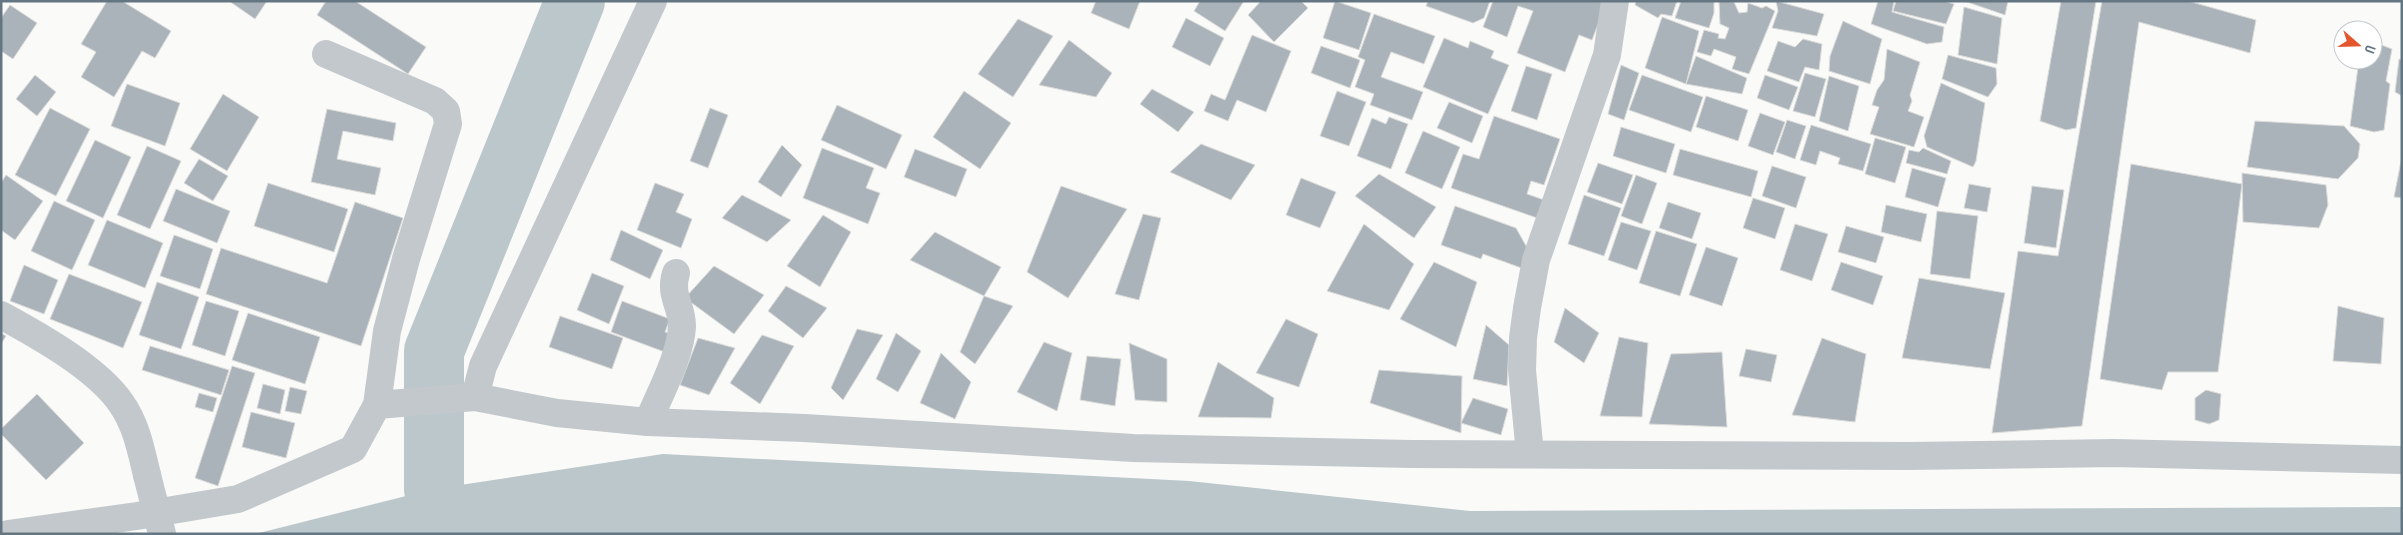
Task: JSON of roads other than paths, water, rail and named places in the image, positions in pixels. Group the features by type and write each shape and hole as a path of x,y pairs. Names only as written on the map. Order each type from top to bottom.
{"street":[{"path":"466,397 483,366 653,1"},
{"path":"1530,454 1522,370 1523,338 1536,260 1607,55 1615,1"},
{"path":"8,534 137,516 238,499 353,449 377,405 390,322 406,259 448,124 446,111 436,101 326,54"},
{"path":"648,422 680,340 682,325 673,284 676,272"},
{"path":"1,315 29,330 106,384 122,404 136,431 162,534"},
{"path":"377,405 466,397 556,413 648,422 804,428 1133,448 1412,454 1908,456 2114,453 2402,460"}],"waterway":[{"path":"442,534 434,489 434,351 575,1"}]}
